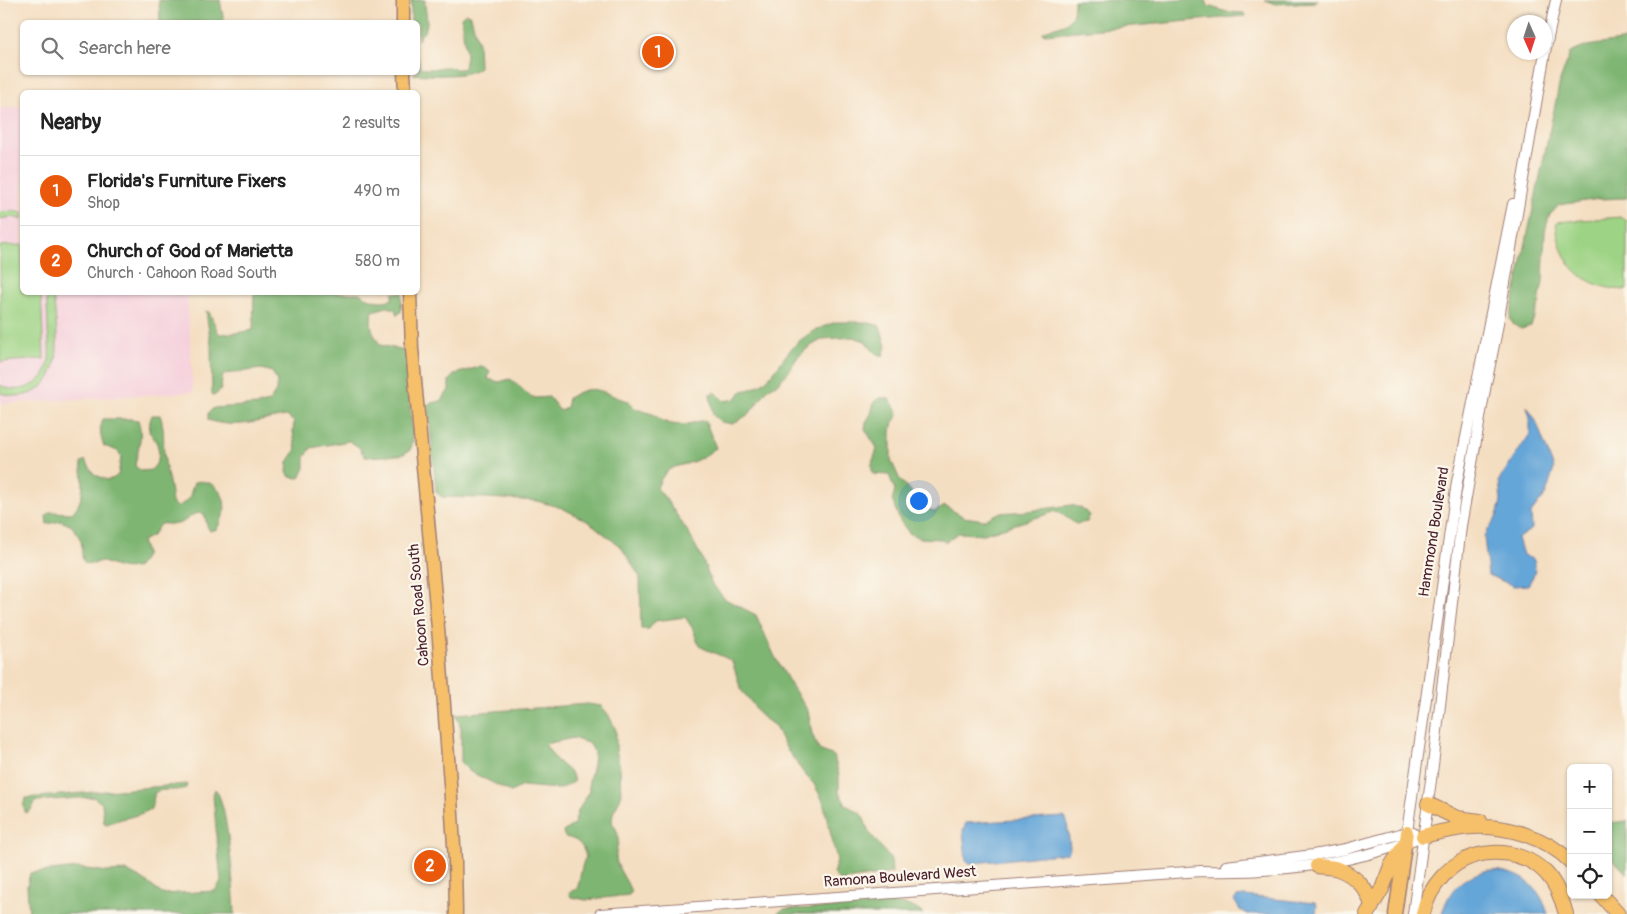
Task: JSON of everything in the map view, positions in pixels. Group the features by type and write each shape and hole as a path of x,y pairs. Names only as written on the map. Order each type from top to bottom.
{"highway":[{"path":"1428,804 1457,818 1499,823 1520,829 1528,836"},
{"path":"1423,836 1456,829 1475,827 1495,828 1528,836 1556,850 1567,859"},
{"path":"1370,911 1406,838"},
{"path":"1423,914 1433,887 1450,868 1470,858 1494,852 1512,854 1538,866 1557,888 1566,914"},
{"path":"1318,866 1337,868 1353,877 1368,894 1370,911"},
{"path":"1605,899 1618,914"}],"main road":[{"path":"403,0 403,20"},
{"path":"404,75 405,90"},
{"name":"Cahoon Road South","path":"410,295 412,349 447,748 455,861 456,914"},
{"name":"Hammond Boulevard","path":"1395,914 1406,838"}],"street":[{"name":"Hammond Boulevard","path":"1412,914 1428,804 1461,526 1556,0"},
{"name":"Hammond Boulevard","path":"1406,838 1457,482 1506,235 1526,160"},
{"name":"Ramona Boulevard West","path":"600,914 1201,871 1423,836"},
{"name":"Ramona Boulevard West","path":"1201,871 1240,872 1318,866 1356,858 1406,838"}],"shaded area":[{"path":"20,107 20,295 187,295 193,392 0,404 0,108"}],"green space":[{"path":"159,0 220,0 224,20 160,20"},
{"path":"411,0 425,0 426,27 420,37 420,20 411,20"},
{"path":"1074,0 1206,0 1208,6 1227,12 1244,13 1245,16 1044,34 1043,32 1069,20 1072,16"},
{"path":"1265,0 1318,0 1315,2 1275,4"},
{"path":"466,13 471,16 478,43 479,67 467,73 420,74 420,67 426,69 444,67 464,68 466,55 461,17"},
{"path":"1627,40 1627,198 1599,199 1559,205 1549,216 1545,232 1543,281 1539,304 1531,326 1521,329 1513,324 1510,318 1560,81 1570,53 1587,46"},
{"path":"0,212 20,212 20,219 13,217 0,219"},
{"path":"1621,217 1627,221 1627,290 1611,289 1598,285 1576,271 1568,262 1562,250 1556,222"},
{"path":"20,245 20,295 41,295 44,359 0,362 0,246"},
{"path":"46,295 53,295 57,348 52,374 45,384 30,394 17,396 0,393 0,385 8,388 22,389 43,377 48,363"},
{"path":"254,295 363,295 370,299 383,301 392,299 393,295 402,295 401,312 397,315 395,309 387,307 373,311 371,325 380,345 406,351 413,442 410,450 402,455 365,457 359,447 349,441 311,448 305,457 305,468 300,478 290,477 287,472 288,462 296,450 293,432 294,422 287,416 239,424 219,423 208,420 208,413 214,408 258,405 269,402 276,391 277,380 272,372 261,369 225,374 222,378 221,390 214,396 212,394 211,345 206,311 209,312 219,334 253,330"},
{"path":"837,322 866,322 880,326 886,346 883,356 875,353 865,341 854,337 823,339 809,347 797,358 788,372 779,382 768,389 749,414 733,424 721,422 713,415 710,394 715,392 724,401 735,399 742,391 761,384 767,379 789,351 805,336"},
{"path":"484,367 490,372 488,379 499,382 510,379 532,397 549,397 560,411 566,408 568,398 593,389 629,401 633,408 653,414 671,424 684,425 705,420 716,448 699,459 670,469 665,473 657,488 688,532 702,558 712,584 725,599 756,615 775,657 808,711 812,734 819,750 834,756 839,776 839,792 846,805 862,814 869,832 891,860 892,873 840,881 833,874 837,860 823,801 814,784 805,775 784,745 775,726 761,716 741,690 732,661 699,646 693,629 685,617 655,621 649,629 641,629 640,577 621,547 589,522 562,508 537,501 442,497 436,492 428,404 441,401 449,390 449,380 455,374"},
{"path":"879,398 888,398 898,415 893,422 891,432 891,460 900,480 914,495 926,499 929,509 934,512 945,506 964,517 984,520 999,513 1071,505 1081,508 1090,515 1087,522 1076,524 1057,511 984,534 958,533 946,542 941,539 919,538 909,533 900,521 892,500 895,490 889,475 873,474 872,470 872,463 877,448 865,429 874,402"},
{"path":"152,415 160,415 162,420 164,455 172,503 178,507 189,499 194,482 208,482 222,494 225,507 224,514 217,529 210,531 204,514 200,513 181,523 160,524 153,535 142,541 146,554 138,567 127,569 100,561 94,564 85,563 82,556 81,541 72,526 61,521 47,524 46,516 51,512 72,513 76,508 82,490 81,463 85,460 94,474 107,480 118,475 121,458 118,451 104,446 100,432 103,419 138,420 140,438 135,466 141,471 151,470 159,456 156,441 149,432"},
{"path":"588,704 601,706 608,714 616,730 621,797 613,813 612,822 618,835 617,863 631,892 629,895 586,900 571,897 569,892 577,889 586,857 585,852 579,843 565,837 563,832 574,824 578,811 589,791 594,752 590,744 573,738 545,744 555,759 572,774 574,782 560,789 522,786 511,792 469,771 461,763 461,728 456,714"},
{"path":"187,784 186,788 182,789 155,792 151,809 107,824 104,823 102,803 93,797 36,801 31,810 26,813 24,807 26,798"},
{"path":"215,789 220,797 227,828 235,914 29,914 27,886 30,873 79,868 108,872 127,871 145,881 162,894 215,891 221,882 213,795"},
{"path":"1627,821 1627,874 1612,858 1612,823"},
{"path":"887,903 903,905 923,914 776,914 784,909 830,908"}],"water":[{"path":"1527,406 1536,421 1554,469 1546,494 1531,513 1532,529 1518,538 1523,555 1534,560 1535,573 1528,585 1514,586 1488,575 1484,536 1497,516 1501,501 1499,480 1530,434 1530,419"},
{"path":"1064,817 1067,822 1070,848 1068,853 975,863 968,863 966,860 963,831 966,823"},
{"path":"1488,870 1509,873 1526,881 1539,894 1548,914 1442,914 1449,897 1458,885 1471,876"},
{"path":"1244,896 1315,903 1317,905 1316,914 1247,914 1240,910 1234,900 1237,897"}],"place":[{"name":"Florida's Furniture Fixers","path":"658,52"},
{"name":"Church of God of Marietta","path":"430,866"}]}
